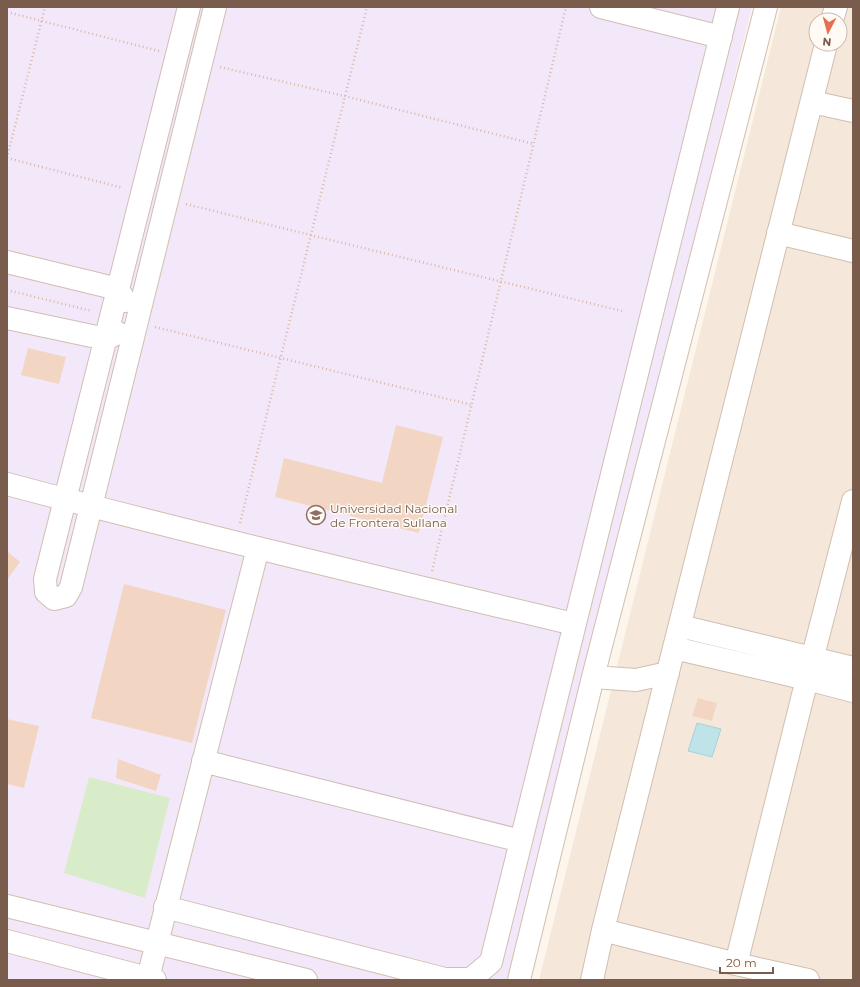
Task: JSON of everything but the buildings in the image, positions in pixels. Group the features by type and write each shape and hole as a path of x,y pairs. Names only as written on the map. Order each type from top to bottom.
{"street":[{"path":"189,7 45,579 46,592 54,599 66,596 71,587 215,7"},
{"path":"601,7 721,37"},
{"path":"165,907 445,979 471,979 491,962 728,7"},
{"path":"519,980 593,677 766,7"},
{"path":"592,980 603,930 824,52"},
{"path":"812,102 853,111"},
{"path":"778,233 853,251"},
{"path":"7,262 118,289 137,323"},
{"path":"7,318 106,340 137,323"},
{"path":"7,484 91,507 235,543 574,624"},
{"path":"736,964 812,658 853,501"},
{"path":"7,941 151,979 156,943 258,548"},
{"path":"680,626 853,668"},
{"path":"674,648 853,691"},
{"path":"593,677 636,680 668,673"},
{"path":"203,761 521,841"},
{"path":"7,906 306,980"},
{"path":"603,930 736,964 808,980"}],"path":[{"path":"45,7 7,158 142,193"},
{"path":"235,543 367,7"},
{"path":"428,589 566,7"},
{"path":"7,12 177,56"},
{"path":"201,63 344,96 534,144"},
{"path":"168,199 622,311"},
{"path":"7,290 112,316"},
{"path":"137,323 472,405"}],"shaded area":[{"name":"Universidad Nacional de Frontera Sullana","path":"7,7 752,7 509,980 7,980"},
{"path":"781,7 853,7 853,980 539,980"}],"green space":[{"path":"89,777 170,798 145,898 64,873"}],"water":[{"path":"697,723 721,729 712,757 688,751"}],"place":[{"name":"Universidad Nacional de Frontera Sullana","path":"316,515"}]}
